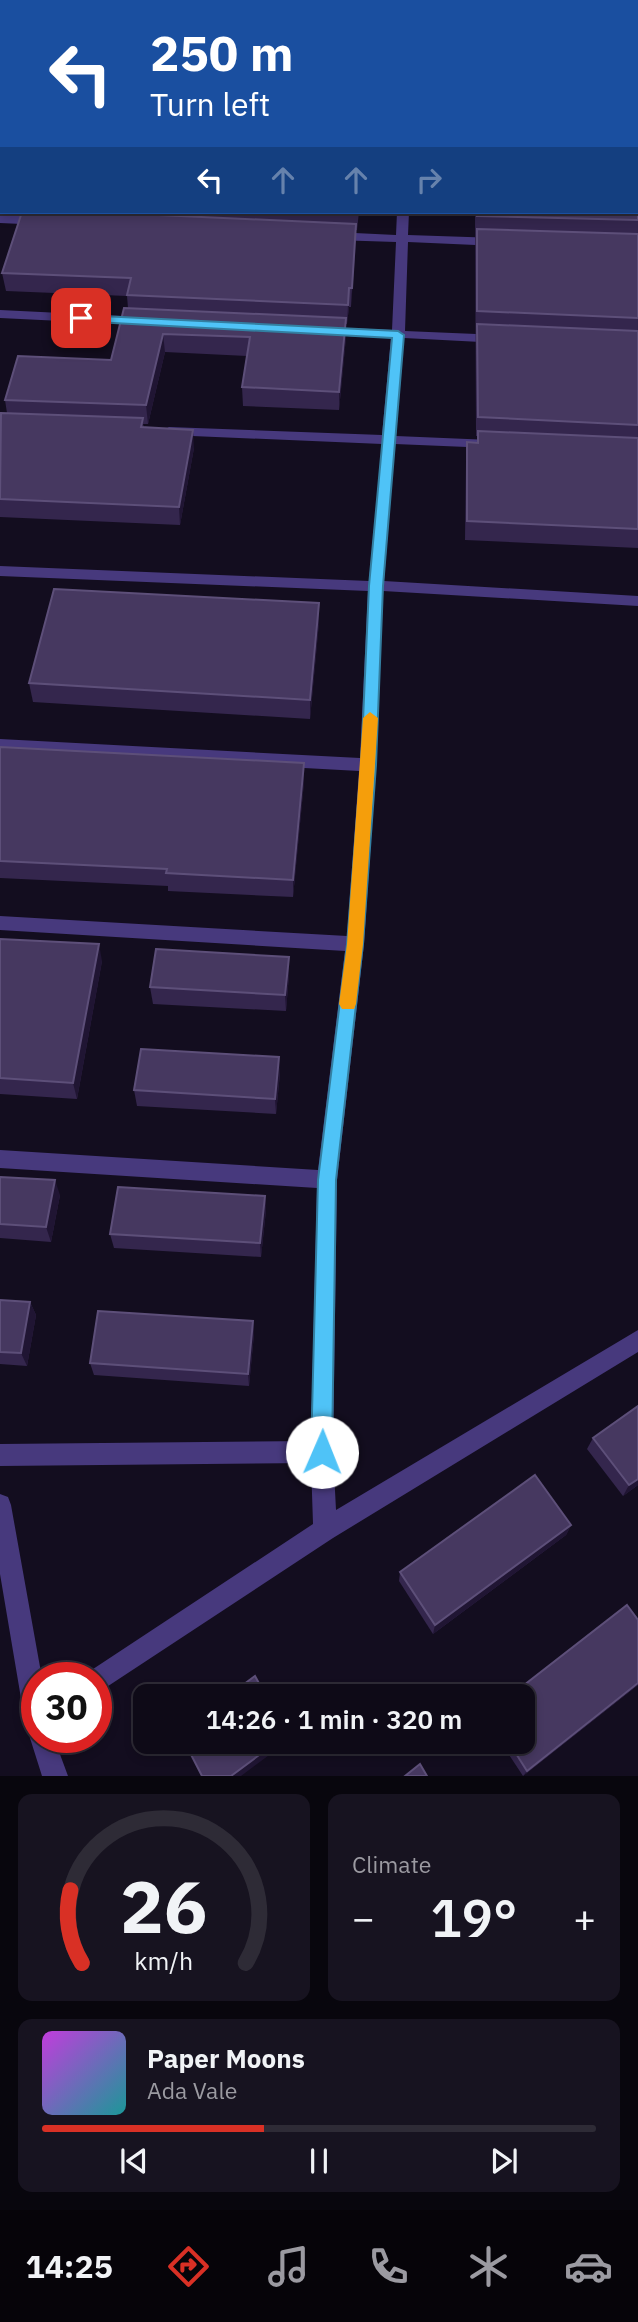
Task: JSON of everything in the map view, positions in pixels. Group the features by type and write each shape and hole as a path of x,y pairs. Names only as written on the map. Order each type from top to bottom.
{"street":[{"path":"325,1530 322,1452 327,1180 355,944 368,765 376,586 398,335 403,214"},
{"path":"0,219 55,222"},
{"path":"319,235 513,242"},
{"path":"0,314 162,322"},
{"path":"315,330 518,340"},
{"path":"152,430 499,444"},
{"path":"0,571 376,586 638,601"},
{"path":"0,745 368,765"},
{"path":"0,923 355,944"},
{"path":"0,1159 327,1180"},
{"path":"112,1671 325,1530 638,1340"},
{"path":"0,1455 322,1452"},
{"path":"0,1505 27,1662"},
{"path":"47,1753 55,1776"}],"building":[{"path":"21,214 137,214 356,224 352,288 349,288 348,305 127,295 131,278 2,273"},
{"path":"638,214 638,220 477,216"},
{"path":"477,229 638,234 638,318 477,311"},
{"path":"124,308 346,318 339,392 242,387 250,337 163,334 146,405 5,400 18,356 111,360"},
{"path":"477,324 638,331 638,425 478,417"},
{"path":"1,413 143,418 141,427 193,430 179,507 0,499"},
{"path":"478,431 638,438 638,529 467,521 467,442 478,443"},
{"path":"54,589 319,603 310,700 29,683"},
{"path":"0,747 304,763 293,880 166,873 167,869 0,861"},
{"path":"0,939 99,944 73,1083 0,1078"},
{"path":"156,949 289,957 285,995 150,987"},
{"path":"141,1049 279,1057 275,1099 134,1090"},
{"path":"0,1177 55,1180 46,1227 0,1224"},
{"path":"118,1187 265,1196 260,1243 110,1234"},
{"path":"0,1300 30,1302 21,1353 0,1352"},
{"path":"98,1311 253,1321 248,1374 90,1363"},
{"path":"638,1406 638,1479 629,1485 593,1438"},
{"path":"535,1475 571,1525 435,1625 400,1572"},
{"path":"627,1605 638,1620 638,1683 527,1771 516,1754 535,1754 535,1684 525,1684"},
{"path":"255,1676 259,1684 244,1684"},
{"path":"191,1754 261,1754 231,1776 202,1776"},
{"path":"420,1764 427,1776 405,1776"}],"slow traffic":[{"path":"348,1004 355,944 370,718"}],"route":[{"path":"81,318 398,335 376,586 368,765 355,944 327,1180 322,1452"}]}
